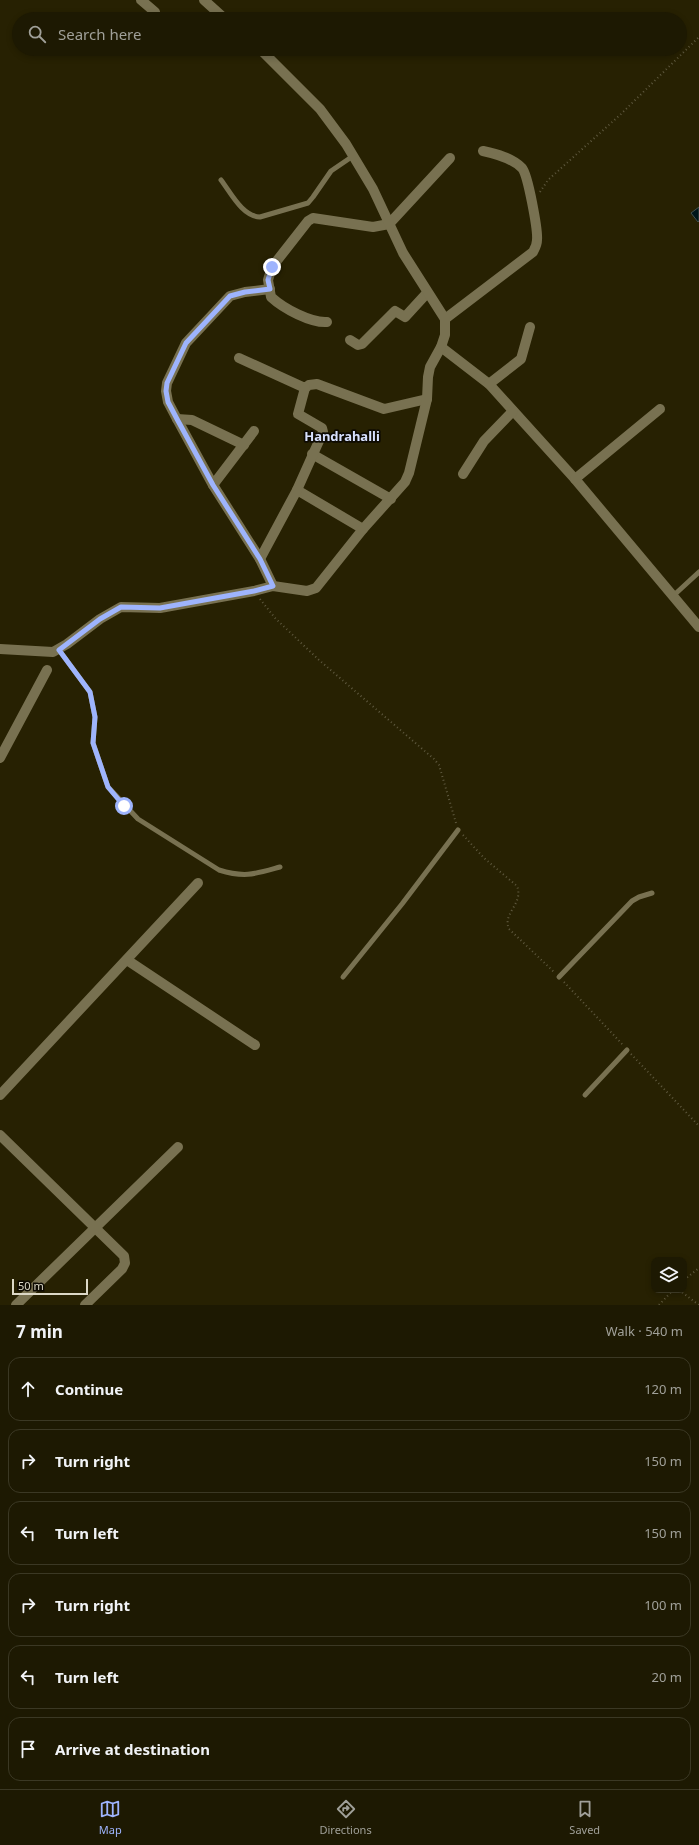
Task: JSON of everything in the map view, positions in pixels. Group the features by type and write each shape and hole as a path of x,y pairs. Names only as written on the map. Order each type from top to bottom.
{"street":[{"path":"141,0 155,12"},
{"path":"204,0 217,12"},
{"path":"0,649 46,652 59,650 100,619 121,607 160,608 254,591 273,586 308,591 316,588 363,529 405,482 409,473 427,399 430,367 441,347 445,335 445,319 427,293 403,253 373,189 353,156 320,109 267,56"},
{"path":"445,319 533,252 537,239 532,205 522,168 502,155 483,151"},
{"path":"327,322 314,321 282,306 271,298 268,280 272,267 308,221 313,218 373,227 389,224 450,158"},
{"path":"270,289 245,292 230,296 186,343 167,383 166,391 168,402 213,485 260,559 273,586"},
{"path":"350,340 358,345 362,344 395,311 406,317 427,293"},
{"path":"489,384 521,359 530,328"},
{"path":"441,347 489,384 575,479 699,627"},
{"path":"239,358 305,388"},
{"path":"260,559 297,490 323,430 298,414 305,388 310,385 317,384 384,409 427,399"},
{"path":"575,479 660,409"},
{"path":"463,474 484,441 513,411"},
{"path":"177,419 192,420 244,445"},
{"path":"213,485 254,431"},
{"path":"312,454 391,499"},
{"path":"297,490 363,529"},
{"path":"0,758 47,670"},
{"path":"0,1095 198,883"},
{"path":"127,960 255,1045"},
{"path":"0,1135 124,1256 125,1263 122,1269 85,1305"},
{"path":"16,1305 178,1147"}],"lane":[{"path":"221,180 245,211 254,216 260,217 308,203 331,171 353,156"},
{"path":"674,596 699,572"},
{"path":"59,650 90,692 95,717 93,743 108,787 124,806 138,819 219,870 234,874 249,875 280,867"},
{"path":"343,977 402,904 458,830"},
{"path":"559,977 632,901 652,893"},
{"path":"586,1094 627,1050"}],"path":[{"path":"687,49 699,37"},
{"path":"532,205 548,180 621,114 680,56"},
{"path":"254,591 275,618 319,660 434,759 439,765 458,830 484,858 517,886 519,892 518,900 507,920 509,929 559,977 699,1126"},
{"path":"687,1278 699,1268"},
{"path":"659,1305 670,1293"},
{"path":"682,1293 699,1305"}],"shaded area":[{"path":"699,207 699,221 698,222 691,213"}],"district":[{"name":"Handrahalli","path":"342,436"}],"route":[{"path":"124,806 108,787 93,743 95,717 90,692 59,650 100,619 121,607 133,606 160,608 254,591 273,586 260,559 213,485 168,402 166,391 167,383 186,343 230,296 245,292 270,289 268,280 272,267"}]}
